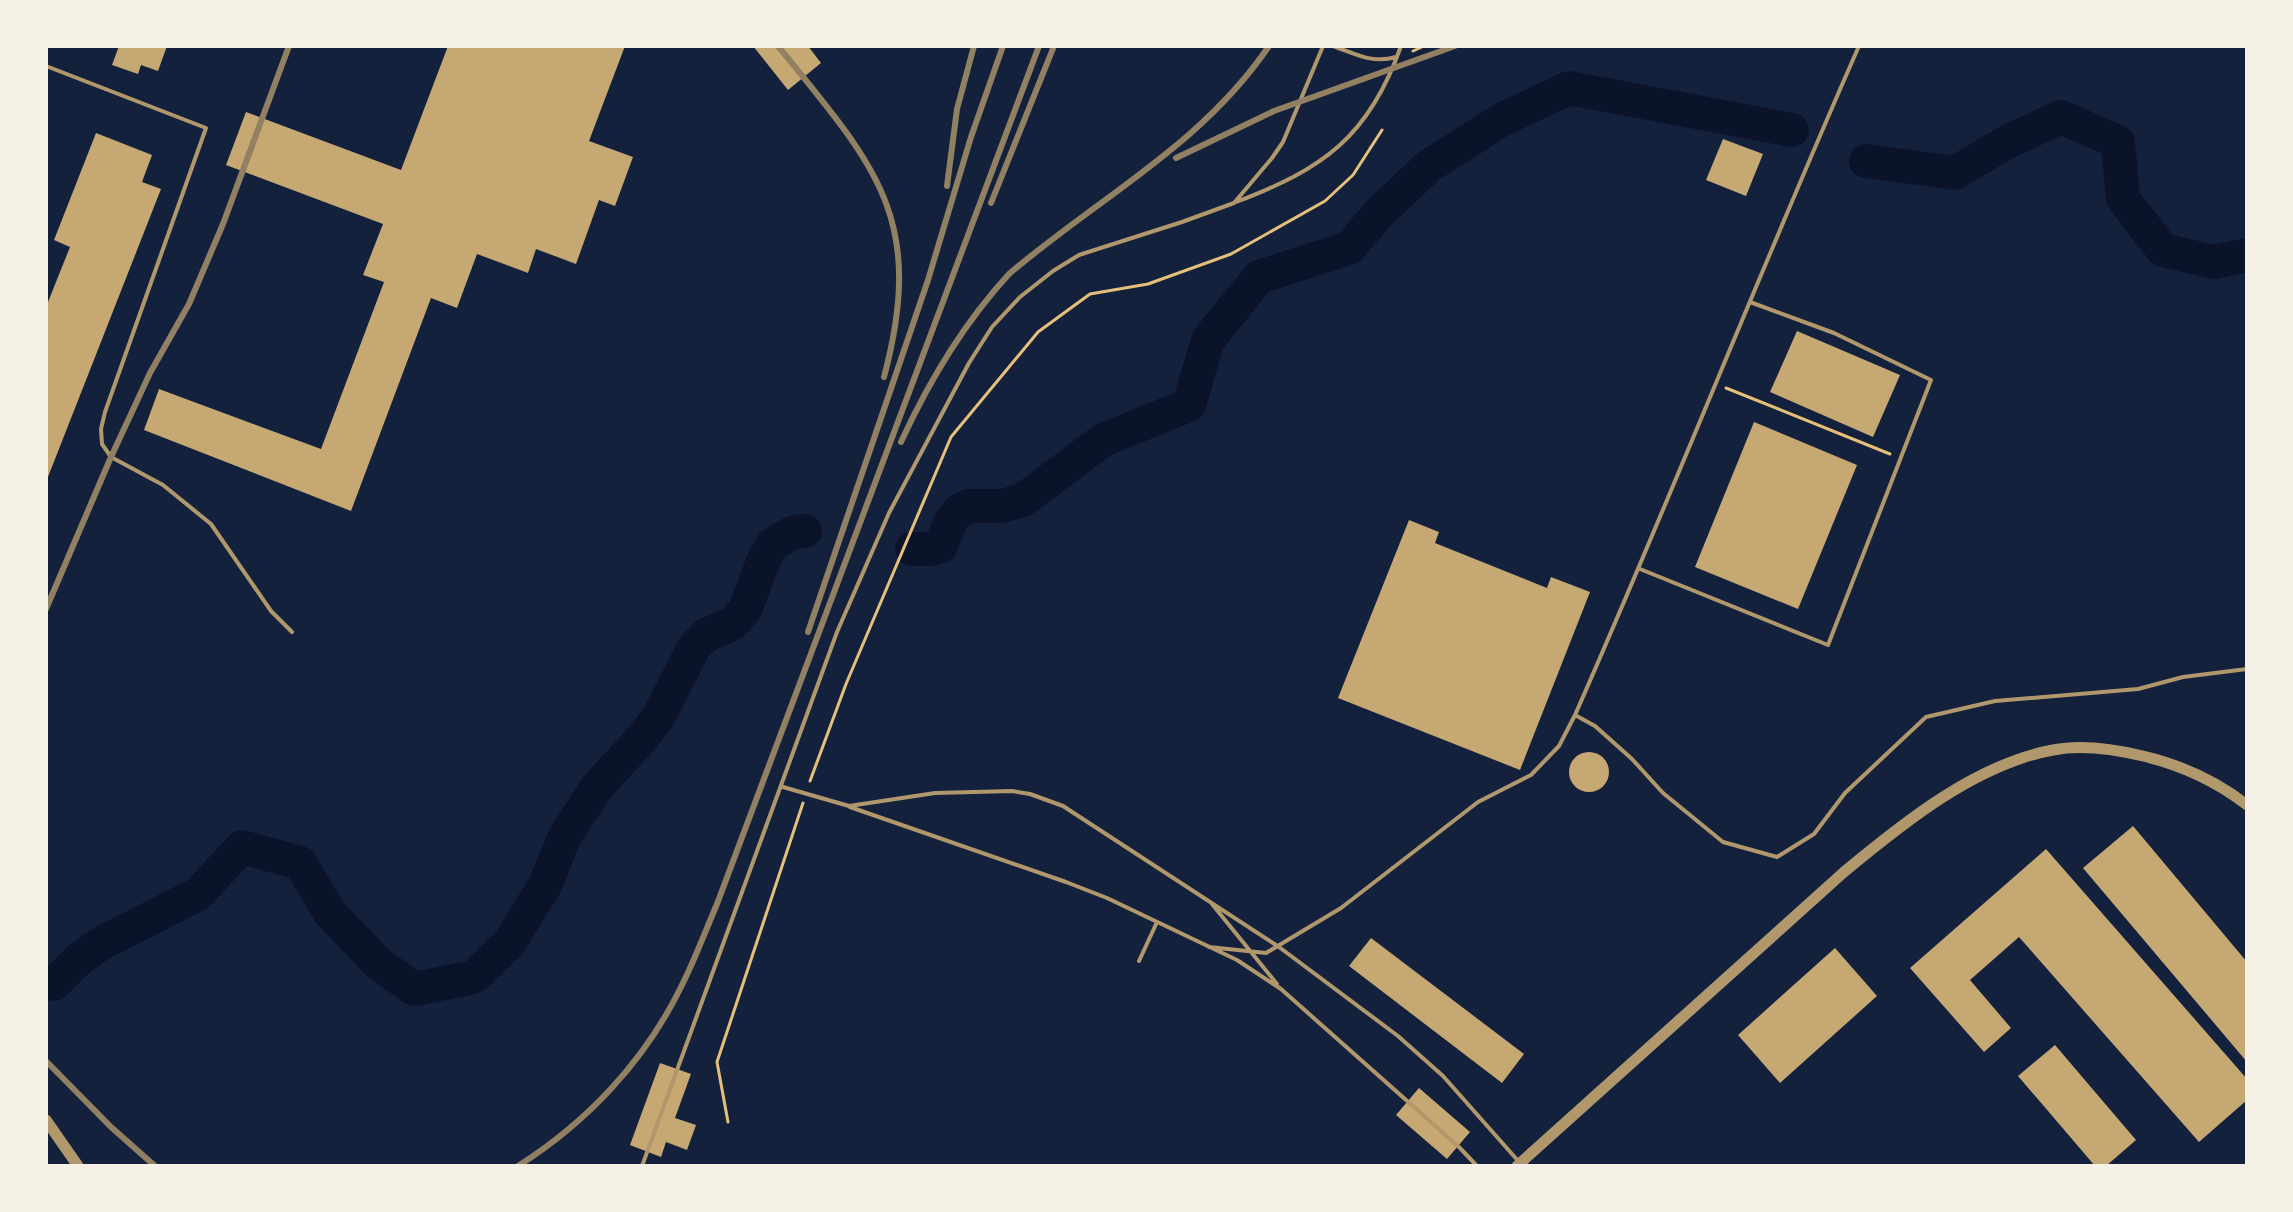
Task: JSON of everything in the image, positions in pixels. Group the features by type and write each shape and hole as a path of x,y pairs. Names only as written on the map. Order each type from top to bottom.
{"street":[{"path":"1519,1164 1844,872 1923,810 1972,781 2013,762 2052,750 2091,747 2161,760 2196,773 2231,792 2247,805"},
{"path":"46,1120 78,1166"}],"lane":[{"path":"1234,203 1283,142 1323,46"},
{"path":"1333,46 1381,62 1397,57"},
{"path":"642,1166 783,787 837,632 889,513 950,396 992,327 1020,297 1079,255 1234,203 1303,173 1330,156 1365,119 1401,46"},
{"path":"1209,947 1266,953 1279,947 1341,908 1478,802 1531,775 1559,746 1640,569 1788,206 1859,46"},
{"path":"46,66 206,128 105,412 102,444 111,457 163,485 211,524 271,611 292,632"},
{"path":"1640,569 1828,645 1931,380 1834,333 1750,302"},
{"path":"1575,715 1595,726 1632,759 1663,793 1723,842 1777,857 1814,834 1845,793 1926,717 1995,701 2138,689 2183,677 2247,669"},
{"path":"783,787 849,806 1066,882 1237,960 1281,989 1477,1166"},
{"path":"849,806 935,793 1012,791 1030,794 1070,810 1279,947 1398,1036 1428,1062 1519,1164"},
{"path":"1208,900 1281,989"},
{"path":"1139,961 1157,922"}],"path":[{"path":"728,1122 717,1062 846,684 951,437 1038,332 1090,294 1148,284 1231,254 1325,201 1353,175 1382,130"},
{"path":"1718,384 1901,458"}],"building":[{"path":"119,46 167,46 158,71 141,65 138,74 112,65"},
{"path":"448,46 625,46 589,141 633,157 615,206 599,200 576,264 536,249 528,273 477,254 457,308 431,298 351,511 144,430 159,389 321,449 384,282 363,275 383,224 226,165 246,112 401,170"},
{"path":"753,46 808,46 821,63 788,90"},
{"path":"96,133 152,155 142,182 161,189 46,482 46,307 70,247 54,240"},
{"path":"1723,139 1763,154 1746,196 1706,180"},
{"path":"1797,331 1900,375 1873,437 1770,392"},
{"path":"1754,422 1857,465 1798,609 1695,567"},
{"path":"1409,520 1439,532 1435,543 1547,588 1551,577 1590,592 1520,770 1338,698"},
{"path":"1589,752 1603,758 1609,772 1603,786 1589,792 1575,786 1569,772 1575,758"},
{"path":"2133,826 2247,962 2247,1062 2083,868"},
{"path":"2046,849 2247,1079 2247,1100 2199,1142 2019,937 1970,980 2011,1028 1984,1052 1910,968"},
{"path":"1371,938 1524,1054 1502,1083 1349,966"},
{"path":"1835,948 1877,996 1780,1083 1738,1035"},
{"path":"2055,1045 2136,1140 2106,1166 2095,1166 2018,1076"},
{"path":"660,1063 691,1074 675,1118 696,1125 687,1150 666,1142 661,1157 630,1145"},
{"path":"1419,1088 1470,1132 1447,1159 1396,1115"}],"waterway":[{"path":"912,549 941,546 950,522 959,511 969,506 1002,506 1023,500 1103,440 1189,405 1208,340 1259,277 1349,248 1380,212 1429,166 1503,119 1569,88 1792,130"},
{"path":"1866,161 1955,173 2007,142 2061,117 2118,142 2123,199 2163,250 2214,262 2247,255"},
{"path":"54,984 79,959 102,943 198,894 242,847 300,863 330,913 378,963 414,989 474,977 510,942 545,885 565,836 597,787 659,716 694,647 706,635 732,624 745,610 764,559 773,544 792,533 805,531"}],"railway":[{"path":"46,609 150,373 189,304 223,224 289,46"},
{"path":"778,46 841,125 865,161 883,196 895,233 899,274 896,321 884,377"},
{"path":"947,186 957,109 974,46"},
{"path":"808,632 928,280 971,137 1003,46"},
{"path":"518,1166 590,1110 631,1066 665,1016 690,968 717,904 1039,46"},
{"path":"991,203 1054,46"},
{"path":"901,442 948,354 1009,274 1181,142 1242,81 1269,46"},
{"path":"1176,158 1274,111 1455,46"},
{"path":"46,1061 111,1127 155,1166"}]}
